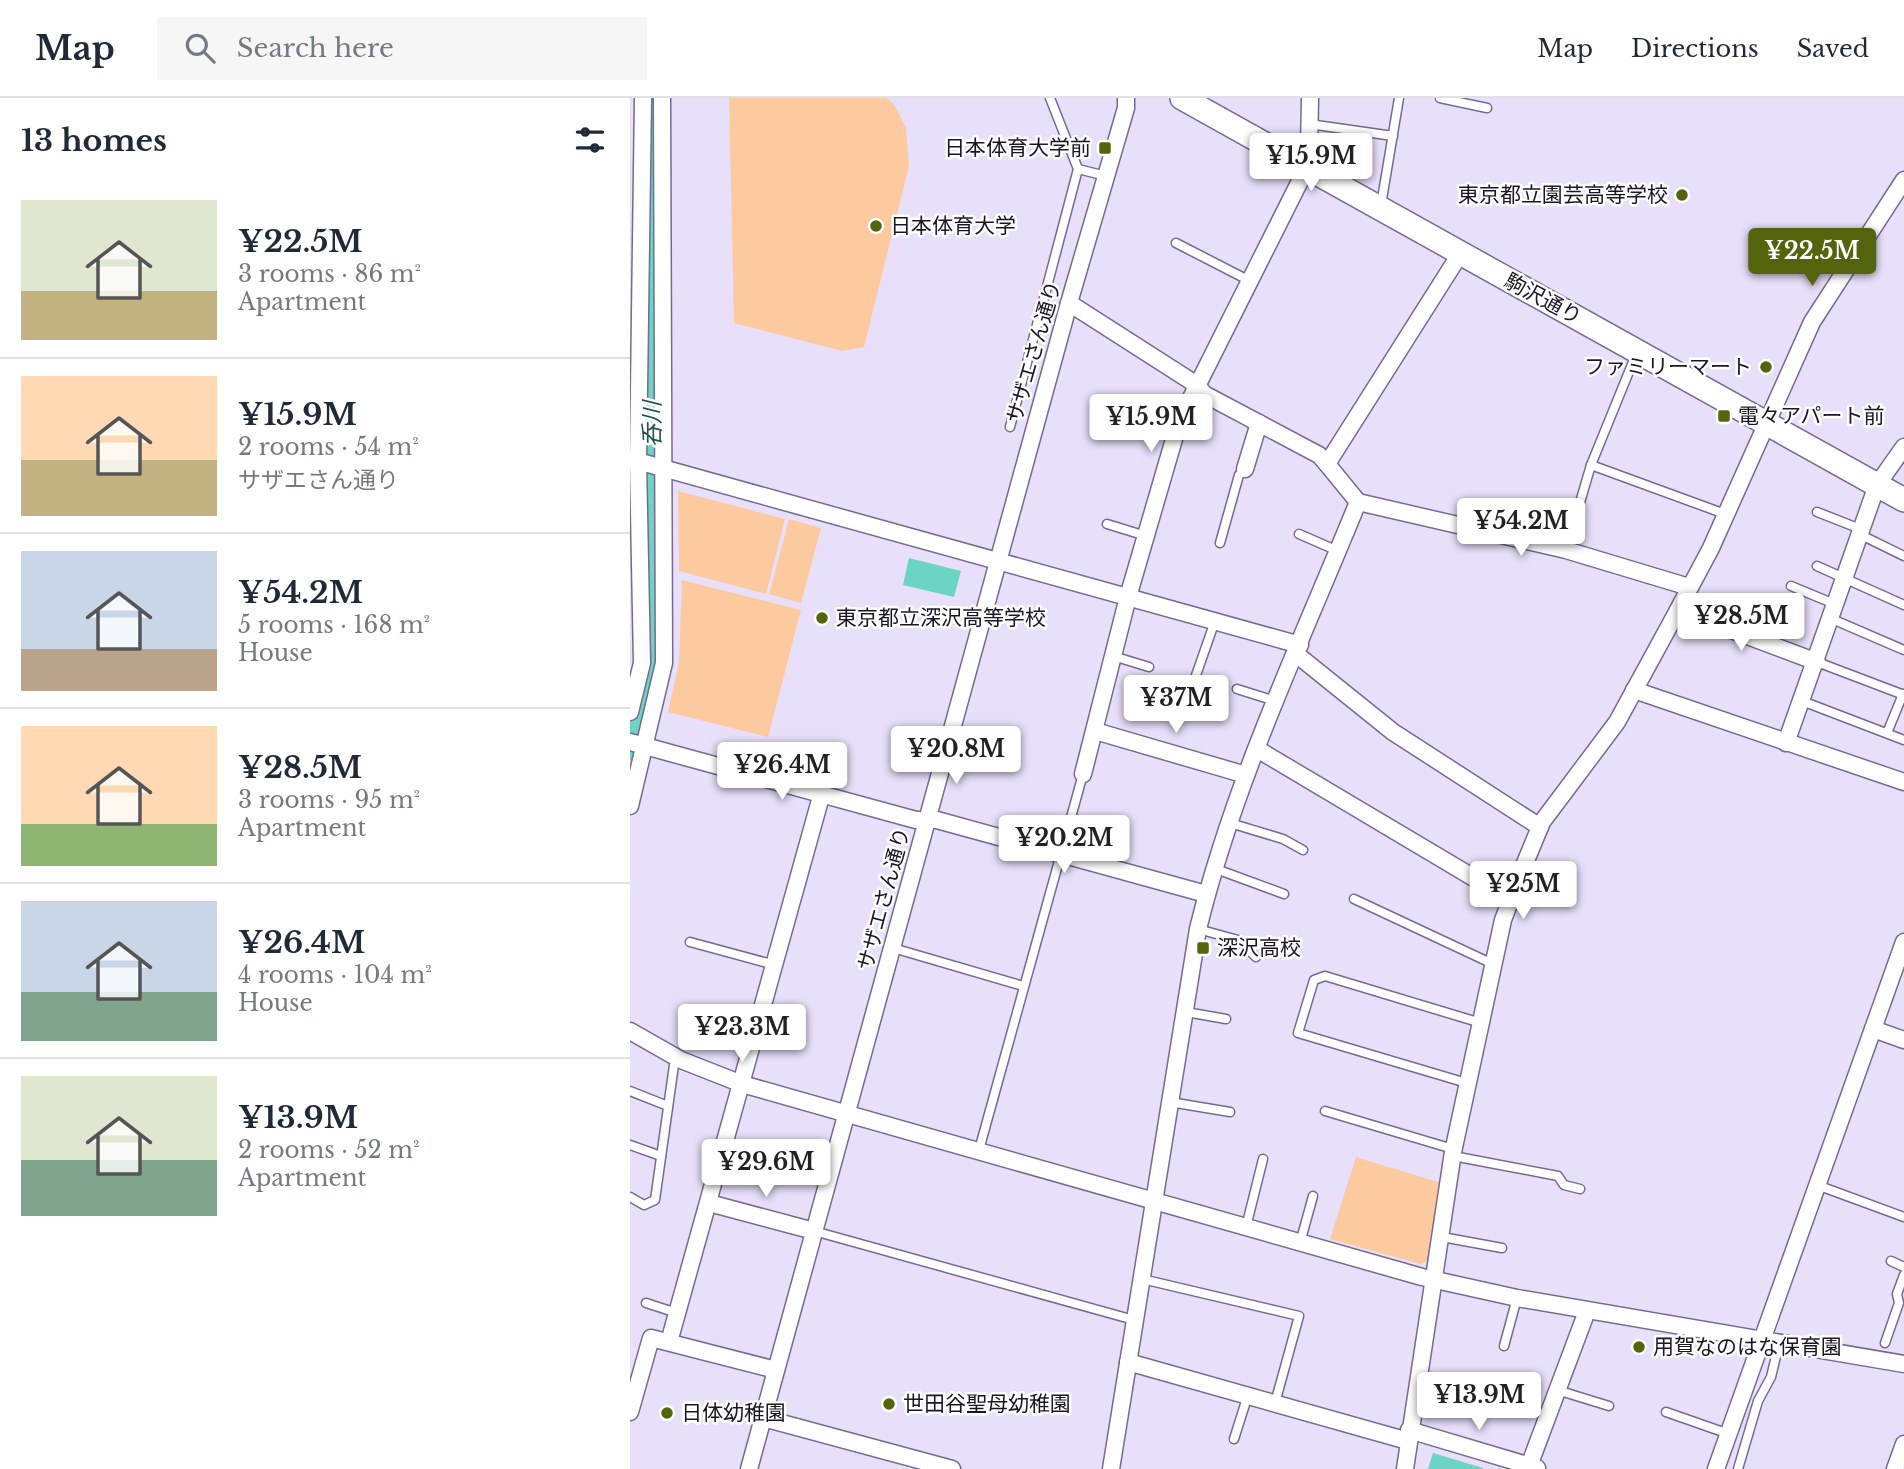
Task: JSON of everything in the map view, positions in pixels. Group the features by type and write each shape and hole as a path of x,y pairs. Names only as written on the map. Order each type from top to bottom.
{"main road":[{"name":"駒沢通り","path":"1182,98 1904,500"}],"street":[{"path":"630,712 634,684 642,663 636,569 635,313 636,182 643,98"},
{"path":"630,806 639,745 664,663 663,98"},
{"name":"サザエさん通り","path":"749,1469 1126,98"},
{"path":"1083,774 1128,597 1179,422 1306,165 1310,98"},
{"path":"1405,1469 1408,1435 1442,1237 1453,1153 1470,1084 1503,920 1540,827 1617,722 1678,610 1725,514 1812,322 1904,180"},
{"path":"1327,464 1460,254"},
{"path":"1069,303 1197,385 1205,394 1319,455 1358,502 1566,550 1689,587"},
{"path":"1245,469 1259,423"},
{"path":"1786,743 1877,485 1904,447"},
{"path":"637,461 1215,621 1298,649 1394,732 1540,827"},
{"path":"1111,1469 1198,929 1206,894 1246,775 1358,502"},
{"path":"1678,610 1816,662"},
{"path":"1634,690 1904,782"},
{"path":"1095,731 1246,775"},
{"path":"639,745 916,820 927,820 1206,894"},
{"path":"1257,749 1511,900"},
{"path":"668,1342 822,793"},
{"path":"1716,1469 1904,942"},
{"path":"1873,1029 1904,1040"},
{"path":"630,1031 675,1056 742,1084 1433,1279 1587,1311 1904,1364"},
{"path":"709,1203 814,1231"},
{"path":"1128,1362 1275,1403 1534,1468 1557,1391 1587,1311"},
{"path":"630,1412 651,1338 776,1370"},
{"path":"763,1418 952,1469"},
{"path":"1895,1469 1904,1444"}],"lane":[{"path":"1010,427 1078,169 1050,98"},
{"path":"1380,208 1399,98"},
{"path":"1440,98 1487,108"},
{"path":"1309,124 1393,136"},
{"path":"1078,169 1106,176"},
{"path":"1176,243 1250,281"},
{"path":"1566,550 1591,465 1638,350"},
{"path":"1591,465 1725,514"},
{"path":"1220,542 1239,475 1245,469"},
{"path":"1817,512 1862,532 1904,556"},
{"path":"1107,524 1146,536"},
{"path":"1299,534 1338,551"},
{"path":"1817,566 1904,605"},
{"path":"1791,586 1904,650"},
{"path":"1194,681 1215,621"},
{"path":"1113,656 1149,667"},
{"path":"1816,662 1903,695 1887,733"},
{"path":"1237,689 1275,701"},
{"path":"1802,701 1904,740"},
{"path":"979,1150 1083,774"},
{"path":"1230,822 1283,839 1303,850"},
{"path":"1216,869 1284,894"},
{"path":"1354,899 1495,965"},
{"path":"1198,929 1238,940 1256,957"},
{"path":"690,942 775,965"},
{"path":"893,948 1023,986"},
{"path":"1470,1084 1298,1033 1314,980 1325,976 1482,1023"},
{"path":"1186,1012 1226,1019"},
{"path":"630,1197 644,1205 655,1200 675,1056"},
{"path":"630,1091 668,1106"},
{"path":"1170,1102 1230,1112"},
{"path":"1325,1111 1453,1153 1558,1176 1564,1185 1580,1189"},
{"path":"630,1145 661,1156"},
{"path":"1246,1228 1263,1158"},
{"path":"1817,1185 1904,1217"},
{"path":"1300,1243 1313,1196"},
{"path":"814,1231 1135,1320"},
{"path":"1442,1237 1502,1248"},
{"path":"1891,1261 1904,1266"},
{"path":"1885,1343 1899,1303 1897,1294 1904,1275"},
{"path":"1141,1278 1299,1316 1275,1403"},
{"path":"1504,1346 1517,1298"},
{"path":"646,1303 677,1313"},
{"path":"1738,1469 1758,1401 1771,1377 1777,1352"},
{"path":"1557,1391 1609,1406"},
{"path":"1234,1439 1248,1395"},
{"path":"1666,1412 1729,1434"}],"shaded area":[{"path":"648,98 659,98 660,664 630,788 630,740 649,658"},
{"path":"729,98 886,98 894,104 906,128 909,166 864,347 842,351 734,323"},
{"path":"678,491 785,519 766,594 679,571"},
{"path":"789,519 821,528 801,603 769,594"},
{"path":"909,558 961,571 954,597 903,585"},
{"path":"682,580 801,610 768,737 668,712 679,662"},
{"path":"1356,1157 1441,1183 1430,1260 1420,1264 1330,1239"},
{"path":"1433,1453 1483,1468 1428,1469"}],"waterway":[{"name":"呑川","path":"630,747 652,660 652,98"}],"place":[{"name":"日本体育大学前","path":"1105,148"},
{"name":"東京都立園芸高等学校","path":"1682,195"},
{"name":"日本体育大学","path":"876,226"},
{"name":"ファミリーマート","path":"1766,367"},
{"name":"電々アパート前","path":"1724,416"},
{"name":"東京都立深沢高等学校","path":"822,618"},
{"name":"深沢高校","path":"1203,948"},
{"name":"用賀なのはな保育園","path":"1639,1347"},
{"name":"世田谷聖母幼稚園","path":"889,1404"},
{"name":"日体幼稚園","path":"667,1413"}]}
